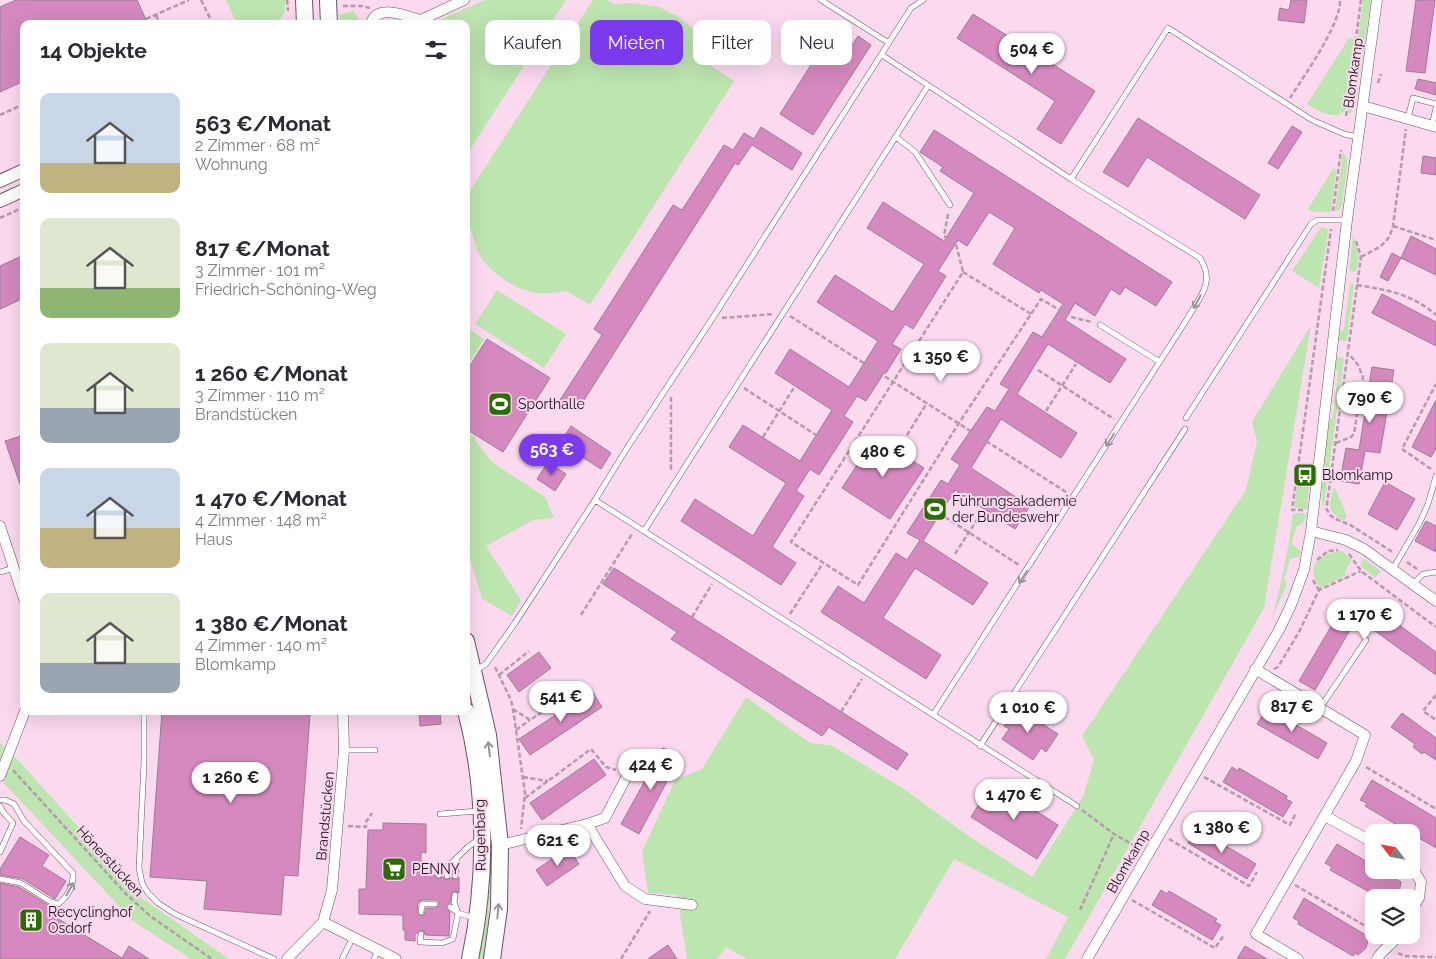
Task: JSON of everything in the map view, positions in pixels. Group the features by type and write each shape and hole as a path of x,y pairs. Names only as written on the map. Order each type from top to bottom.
{"main road":[{"path":"304,0 305,20"},
{"path":"328,0 329,20"},
{"name":"Rugenbarg","path":"470,649 480,668 500,845 499,909 492,959"},
{"name":"Rugenbarg","path":"467,715 473,738 482,838 478,919 470,959"}],"street":[{"path":"420,20 464,0"},
{"name":"Blomkamp","path":"1087,959 1278,630 1291,604 1304,570 1311,531 1347,220 1377,0"},
{"path":"373,20 380,13 390,13 410,20"},
{"path":"1363,106 1407,122 1434,126"},
{"path":"0,181 20,172"},
{"path":"0,201 20,192"},
{"path":"0,526 20,587"},
{"path":"1311,531 1346,540 1364,549 1436,601"},
{"path":"1255,670 1365,735 1356,761 1256,934 1298,959"},
{"path":"2,770 23,715"},
{"name":"Brandstücken","path":"287,959 323,922 332,890 344,750 343,715"},
{"path":"624,761 628,774"},
{"name":"Rugenbarg","path":"500,845 605,818 628,774"},
{"path":"1325,816 1365,838"},
{"path":"587,824 625,886 645,899 692,905"},
{"path":"1420,879 1422,882 1420,893"},
{"path":"323,922 353,937 376,955 396,959"},
{"path":"1377,959 1380,954 1392,944"}],"lane":[{"path":"822,0 889,43"},
{"path":"480,668 595,500 911,8 923,0"},
{"path":"1071,179 1168,28 1286,104 1327,128 1344,134 1358,136"},
{"path":"882,55 1071,179 1200,258 1206,267 1208,277 1205,287 1189,316 933,715"},
{"path":"644,531 928,86"},
{"path":"1407,122 1413,98 1436,106 1434,126"},
{"path":"896,137 915,152 950,205"},
{"path":"1186,418 1311,224 1318,220 1347,220"},
{"path":"1100,325 1160,362"},
{"path":"980,746 1185,429"},
{"path":"1393,569 1428,504 1436,474"},
{"path":"595,500 1077,806"},
{"path":"0,572 14,568"},
{"path":"1413,584 1423,574 1436,572"},
{"path":"1320,708 1366,640"},
{"path":"144,715 144,762 139,868 142,883 148,893 158,903 175,914 274,959"},
{"path":"344,750 375,750"},
{"path":"0,800 14,804 24,821 73,873 74,882 62,902 58,904 51,902 13,880 0,879"},
{"path":"0,806 1,811 8,816 12,823 0,852"},
{"path":"440,814 481,811"},
{"path":"439,875 482,838"},
{"path":"455,876 458,858"},
{"path":"446,876 447,868"},
{"path":"421,934 420,942 442,943 453,939 458,914 454,895"},
{"path":"421,912 422,904 435,904"},
{"path":"450,907 458,914 478,919"},
{"path":"342,959 353,937"}],"path":[{"path":"146,19 189,0"},
{"path":"201,0 211,20"},
{"path":"287,0 288,11"},
{"path":"1286,104 1332,27 1340,7 1340,0"},
{"path":"1346,116 1361,0"},
{"path":"343,6 362,6"},
{"path":"156,15 158,20"},
{"path":"0,115 20,106"},
{"path":"1407,122 1390,236 1386,243 1361,258 1327,504 1328,510 1336,519 1365,534 1423,574"},
{"path":"1307,510 1292,510 1341,150"},
{"path":"950,205 944,236 956,244 963,272 1031,314"},
{"path":"0,218 20,209"},
{"path":"1393,226 1436,240"},
{"path":"963,272 791,542 858,585 959,423 1041,298 1072,317 1100,325"},
{"path":"1357,284 1394,292 1423,304 1436,315"},
{"path":"712,319 785,312 1074,496"},
{"path":"1336,442 1351,437 1354,434 1363,377 1358,365 1348,353"},
{"path":"1046,411 1076,364"},
{"path":"1038,370 1121,423"},
{"path":"738,384 816,436"},
{"path":"1436,384 1402,449 1436,474"},
{"path":"763,437 795,386"},
{"path":"670,393 671,489"},
{"path":"899,448 928,403"},
{"path":"955,554 982,512"},
{"path":"946,518 1027,570"},
{"path":"581,616 637,527"},
{"path":"1316,562 1328,551 1342,550"},
{"path":"1347,552 1361,571 1436,627"},
{"path":"786,622 823,563"},
{"path":"1265,675 1278,667 1299,632 1319,590 1361,571"},
{"path":"692,617 717,578"},
{"path":"1312,578 1319,590"},
{"path":"498,676 529,651"},
{"path":"480,668 494,665 511,700 525,798 519,840"},
{"path":"841,712 866,673"},
{"path":"516,730 585,684"},
{"path":"1436,695 1424,711 1436,720"},
{"path":"513,709 530,720"},
{"path":"525,798 591,749 606,767 628,774"},
{"path":"1356,761 1436,809"},
{"name":"Hönerstücken","path":"2,770 150,916 212,959"},
{"path":"1196,772 1290,825 1296,813"},
{"path":"523,777 548,781"},
{"path":"1077,806 1114,834 1148,854"},
{"path":"347,826 366,827 366,822 372,813"},
{"path":"1080,910 1114,834"},
{"path":"1160,834 1249,886 1257,872"},
{"path":"1288,881 1365,926"},
{"path":"1124,895 1215,948 1224,935"},
{"path":"621,959 656,901"},
{"path":"1388,947 1404,956 1436,957"}],"green space":[{"path":"226,0 285,0 285,12 280,20 235,20"},
{"path":"485,0 566,0 553,20 485,20 485,65 524,65 470,150 470,20 439,20"},
{"path":"593,0 607,0 614,4 632,3 659,7 683,20 590,20 590,65 683,65 683,20 693,29 693,65 711,65 734,81 590,305 567,291 552,293 532,292 506,281 482,259 470,229 470,191 551,65 580,65 580,20"},
{"path":"1363,0 1371,0 1356,101 1352,112 1348,114"},
{"path":"354,11 359,20 340,20 339,15"},
{"path":"1349,38 1354,39 1345,110 1339,115 1326,114 1307,104"},
{"path":"1343,152 1347,165 1342,205 1340,209 1335,211"},
{"path":"1334,167 1336,172 1331,212 1312,212 1308,209"},
{"path":"1321,227 1327,229 1328,232 1319,288 1292,271"},
{"path":"1353,236 1359,257 1356,272 1349,271"},
{"path":"1350,284 1354,284 1347,341 1337,340 1338,333 1344,329"},
{"path":"497,290 566,334 544,368 475,324"},
{"path":"1311,325 1264,608 1065,959 1046,959 1068,917 954,859 895,959 747,959 726,947 717,959 687,959 677,895 648,893 642,852 675,780 702,769 746,697 810,743 831,745 904,789 967,835 1032,877 1083,797 1094,760 1082,736 1246,490 1257,441 1252,422"},
{"path":"470,330 484,339 470,362"},
{"path":"1336,357 1344,358 1324,505 1322,505 1322,483 1329,420 1333,417 1338,372 1334,367"},
{"path":"470,434 475,437 477,443 492,462 545,497 554,518 533,520 486,546 521,600 512,616 482,599 470,558"},
{"path":"1299,475 1310,476 1307,509 1294,507"},
{"path":"1333,488 1335,488 1347,516 1344,521 1334,514 1330,508"},
{"path":"1304,513 1306,516 1303,523 1296,527 1292,544 1301,551 1300,556 1290,559 1284,579 1287,584 1272,618 1279,592 1293,514"},
{"path":"1342,551 1352,560 1345,571 1346,575 1320,588 1314,576 1315,565 1326,555"},
{"path":"1364,559 1381,571 1375,578 1360,565"},
{"path":"0,743 18,760 143,899 229,959 191,959 133,921 0,779"},
{"path":"490,821 490,890 485,959 478,957"}],"building":[{"path":"16,0 137,0 146,20 20,20 20,83 0,92 0,7"},
{"path":"1291,0 1307,0 1304,23 1278,20 1280,8 1289,10"},
{"path":"1416,0 1435,0 1425,73 1406,71"},
{"path":"973,14 1095,91 1061,144 1037,129 1055,101 957,38"},
{"path":"858,36 871,45 813,135 780,114 811,65 852,65 852,45"},
{"path":"1418,79 1436,83 1436,95 1415,89"},
{"path":"1138,118 1260,195 1245,219 1147,157 1128,187 1103,172"},
{"path":"1292,126 1302,132 1278,169 1268,163"},
{"path":"761,127 802,153 792,170 752,145 738,165 735,163 577,411 560,400 602,335 594,329 673,205 682,210 724,145 733,150 744,133 754,139"},
{"path":"934,130 1172,282 1156,306 1125,287 1120,295 1111,289 1095,316 1075,303 1065,320 1126,359 1110,383 1048,344 1017,394 1077,433 1061,458 1001,419 971,468 1030,506 1015,529 955,490 923,541 988,583 973,605 915,568 883,618 941,655 926,679 821,612 838,586 864,603 896,553 907,560 920,540 907,533 941,480 948,484 960,465 951,459 987,407 995,411 1009,389 1000,384 1033,332 1042,337 1063,304 1041,290 1039,293 993,264 1015,228 989,212 967,246 958,240 938,271 946,276 913,329 905,324 892,344 901,349 886,373 884,373 866,401 857,396 844,416 853,422 819,475 810,469 796,491 804,496 772,547 796,563 781,585 681,521 695,499 753,536 786,483 729,447 743,425 800,461 832,410 775,373 790,349 849,387 878,341 817,302 835,275 893,312 924,264 867,228 883,202 944,241 974,193 940,171 943,167 920,152"},
{"path":"1423,156 1436,158 1436,175 1421,173"},
{"path":"1411,236 1436,249 1436,275 1401,258"},
{"path":"1392,253 1401,258 1388,281 1380,277"},
{"path":"20,257 20,300 0,309 0,266"},
{"path":"1382,294 1436,322 1436,346 1372,313"},
{"name":"Sporthalle","path":"487,339 550,378 503,452 470,431 470,366"},
{"path":"1372,367 1394,370 1380,453 1365,451 1359,484 1340,481 1346,448 1359,450"},
{"path":"1436,400 1436,448 1431,457 1412,447"},
{"path":"571,426 611,453 601,469 560,443"},
{"path":"20,436 20,484 5,441"},
{"path":"875,437 924,468 890,519 842,488"},
{"path":"548,462 566,474 555,491 537,479"},
{"path":"1385,482 1415,499 1397,530 1368,514"},
{"path":"1426,521 1436,526 1436,552 1415,541"},
{"path":"614,568 908,754 897,770 829,727 822,736 671,639 677,632 603,584"},
{"path":"1358,603 1373,606 1436,652 1436,675 1357,618 1315,690 1299,681 1339,613 1351,604"},
{"path":"539,652 551,668 519,692 507,675"},
{"path":"592,691 602,707 530,755 519,739"},
{"path":"1016,707 1058,734 1046,752 1041,748 1033,760 1002,739 1009,729 1004,726"},
{"path":"1267,708 1327,743 1318,759 1257,724"},
{"path":"1402,713 1436,738 1436,760 1424,752 1422,754 1413,747 1415,744 1391,727"},
{"path":"162,715 310,715 298,876 284,875 281,915 204,909 207,881 150,877"},
{"path":"419,715 440,715 441,724 420,726"},
{"path":"663,748 680,757 639,834 621,824"},
{"path":"594,759 606,775 542,820 530,803"},
{"path":"1232,767 1238,771 1239,768 1287,796 1286,799 1292,802 1283,817 1223,782"},
{"path":"1372,780 1436,818 1436,848 1420,839 1420,824 1395,824 1365,806 1367,803 1360,800"},
{"path":"992,783 1058,825 1037,859 971,817"},
{"path":"383,823 426,824 426,853 421,852 421,875 435,875 437,879 443,877 447,880 451,878 456,880 459,877 459,893 452,892 450,903 446,906 446,909 450,912 449,936 425,935 424,931 421,930 415,935 415,941 405,940 403,915 359,914 359,889 366,889 368,830 383,830","holes":["422,900 437,900 439,906 426,908 424,915 420,916 417,911 418,902"]},
{"path":"1196,828 1256,864 1247,879 1188,843"},
{"path":"20,837 49,855 42,866 66,881 55,899 23,879 0,875 0,869"},
{"path":"1337,844 1365,861 1365,879 1396,879 1401,882 1400,889 1365,890 1330,870 1332,867 1325,863"},
{"path":"568,848 579,864 547,886 536,870"},
{"name":"Recyclinghof Osdorf","path":"0,883 19,887 50,906 47,912 122,958 129,946 149,959 0,959"},
{"path":"1161,890 1167,894 1169,891 1217,919 1215,922 1221,925 1212,940 1152,905"},
{"path":"1304,898 1365,935 1366,948 1358,955 1355,953 1353,956 1298,924 1299,921 1293,918"},
{"path":"668,945 677,959 648,959"},
{"path":"1245,946 1267,959 1237,959"}],"place":[{"name":"Sporthalle","path":"500,404"},
{"name":"Blomkamp","path":"1305,475"},
{"name":"Führungsakademie der Bundeswehr","path":"935,509"},
{"name":"PENNY","path":"394,869"},
{"name":"Recyclinghof Osdorf","path":"31,920"}]}
